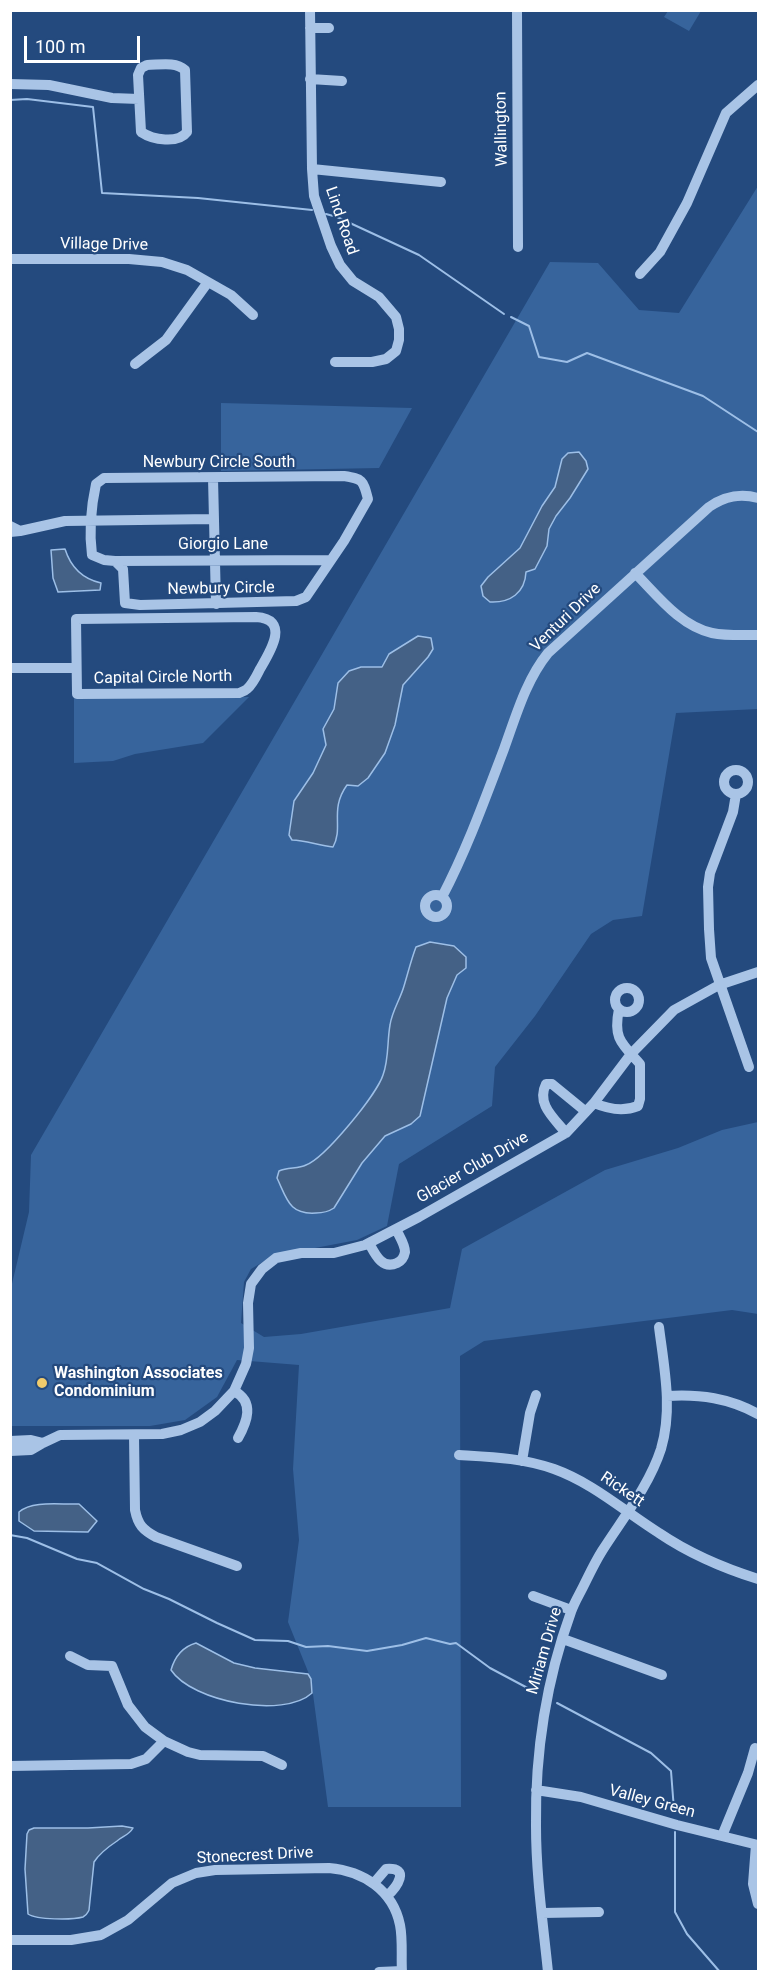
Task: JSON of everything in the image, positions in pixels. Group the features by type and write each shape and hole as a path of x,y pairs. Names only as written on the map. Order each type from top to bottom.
{"street":[{"name":"Lind Road","path":"310,10 314,196 330,246 340,265 353,281 379,297 396,317 399,329 396,351 386,359 372,362 335,362"},
{"name":"Wallington","path":"517,10 519,248"},
{"path":"310,28 329,28"},
{"path":"147,65 181,66 185,70 187,132 176,140 149,137 141,132 139,99 138,75 141,68 147,65"},
{"path":"310,79 342,81"},
{"path":"10,84 49,85 112,98 139,99"},
{"path":"640,274 660,252 677,221 726,113 759,86"},
{"path":"312,169 441,182"},
{"name":"Village Drive","path":"10,259 129,259 162,262 187,270 231,295 254,315"},
{"path":"135,364 166,340 208,282"},
{"name":"Newbury Circle South","path":"92,521 96,484 104,478 344,476 359,479 363,483 368,499"},
{"path":"213,478 216,604"},
{"name":"Venturi Drive","path":"442,897 466,849 526,691 540,663 548,653 709,507 717,501 736,495 759,498"},
{"name":"Newbury Circle","path":"125,603 140,605 216,604 296,601 306,597 368,499"},
{"path":"14,530 65,521 213,519"},
{"path":"10,668 76,668 76,619 124,618 123,569 115,561 96,558 92,555 90,542 92,521"},
{"name":"Giorgio Lane","path":"115,561 330,560"},
{"path":"635,573 674,612 693,625 712,633 759,635"},
{"name":"Capital Circle North","path":"76,668 77,694 238,693 246,690 262,666 273,647 275,636 275,626 264,617 124,618"},
{"path":"736,794 733,812 710,873 708,887 711,958 749,1067"},
{"name":"Glacier Club Drive","path":"11,1446 31,1450 60,1435 162,1434 181,1430 200,1422 215,1411 234,1391 246,1364 249,1348 248,1303 251,1284 262,1269 276,1258 302,1253 334,1253 369,1243 566,1132 594,1103 631,1054 674,1010 719,985 759,972"},
{"path":"594,1103 615,1109 630,1109 638,1106 640,1099 640,1064 620,1042 615,1025 619,1009"},
{"path":"566,1132 542,1100 546,1084 552,1084 585,1111"},
{"path":"369,1243 377,1258 386,1265 395,1264 402,1260 405,1254 405,1248 396,1229"},
{"name":"Miriam Drive","path":"548,1971 536,1827 538,1760 545,1707 571,1610 600,1554 650,1475 661,1449 667,1396 659,1327"},
{"path":"234,1391 242,1396 247,1404 245,1424 238,1438"},
{"path":"522,1461 530,1413 536,1395"},
{"path":"667,1396 689,1395 717,1398 738,1404 759,1414"},
{"path":"134,1435 135,1510 138,1522 144,1531 237,1566"},
{"name":"Rickett","path":"459,1455 495,1456 554,1469 603,1494 660,1534 697,1556 759,1578"},
{"path":"534,1596 571,1610"},
{"path":"563,1639 662,1675"},
{"path":"70,1656 88,1665 112,1666 128,1705 145,1726 164,1741 200,1755 263,1756 282,1765"},
{"path":"10,1766 131,1764 146,1759 164,1741"},
{"path":"723,1836 748,1773 755,1748"},
{"name":"Valley Green","path":"537,1790 581,1797 757,1845"},
{"path":"757,1845 753,1884 759,1904"},
{"name":"Stonecrest Drive","path":"10,1940 83,1939 101,1935 128,1920 172,1883 187,1875 205,1871 329,1868 357,1873 374,1883 387,1896 400,1927 402,1971"},
{"path":"374,1883 386,1869 398,1872 399,1883 387,1896"},
{"path":"542,1913 599,1912"},
{"path":"379,1971 402,1971"}],"shaded area":[{"path":"668,11 701,11 689,31 664,17"},
{"path":"758,186 758,709 676,713 642,916 613,920 591,934 535,1016 495,1067 492,1106 399,1164 387,1226 357,1240 273,1256 251,1269 244,1282 241,1323 264,1337 301,1334 450,1308 462,1249 605,1170 678,1148 722,1130 758,1122 758,1314 732,1310 484,1341 460,1356 461,1807 328,1807 311,1679 288,1622 299,1540 293,1469 299,1365 237,1360 217,1397 185,1420 150,1426 11,1426 11,1288 29,1212 31,1155 550,262 598,263 639,310 679,313"},
{"path":"221,403 412,408 379,468 221,471"},
{"path":"579,452 586,461 588,469 549,529 547,546 535,569 526,572 523,586 515,595 504,601 490,602 483,596 481,586 520,548 542,506 555,487 562,459 568,453"},
{"path":"65,549 78,572 101,583 100,590 58,592 53,578 51,550"},
{"path":"418,636 431,638 433,649 403,685 395,725 385,753 368,778 358,786 347,785 342,794 333,847 292,840 289,835 294,801 313,773 326,745 323,729 334,709 338,683 349,671 361,667 382,667 389,654"},
{"path":"249,697 203,743 135,754 113,761 74,763 74,698"},
{"path":"430,942 454,946 466,957 466,968 457,975 447,998 420,1116 411,1124 385,1136 362,1163 334,1208 321,1213 300,1211 294,1208 287,1199 277,1178 279,1171 303,1166 315,1160 349,1124 379,1084 385,1069 391,1020 416,947"},
{"path":"79,1504 97,1521 88,1532 34,1531 19,1521 19,1512 32,1506"},
{"path":"196,1643 234,1663 255,1668 308,1674 311,1679 312,1693 299,1701 261,1706 217,1698 198,1691 182,1681 171,1670 180,1653"},
{"path":"122,1826 133,1828 98,1856 94,1862 89,1910 86,1915 78,1918 55,1919 28,1914 25,1869 29,1830"}],"waterway":[{"path":"10,100 27,99 93,107 102,193 198,198 312,210"},
{"path":"326,214 419,255 504,314"},
{"path":"511,317 529,326 539,357 567,362 587,353 703,396 758,432"},
{"path":"10,1535 27,1538 77,1559 97,1563 144,1589 255,1640 288,1641 306,1647 328,1646 367,1651 426,1638 450,1644 456,1643 490,1668 537,1693"},
{"path":"557,1703 651,1753 671,1771 674,1810"},
{"path":"675,1832 675,1912 687,1934 720,1972"}],"place":[{"name":"Washington Associates Condominium","path":"42,1383"}]}
